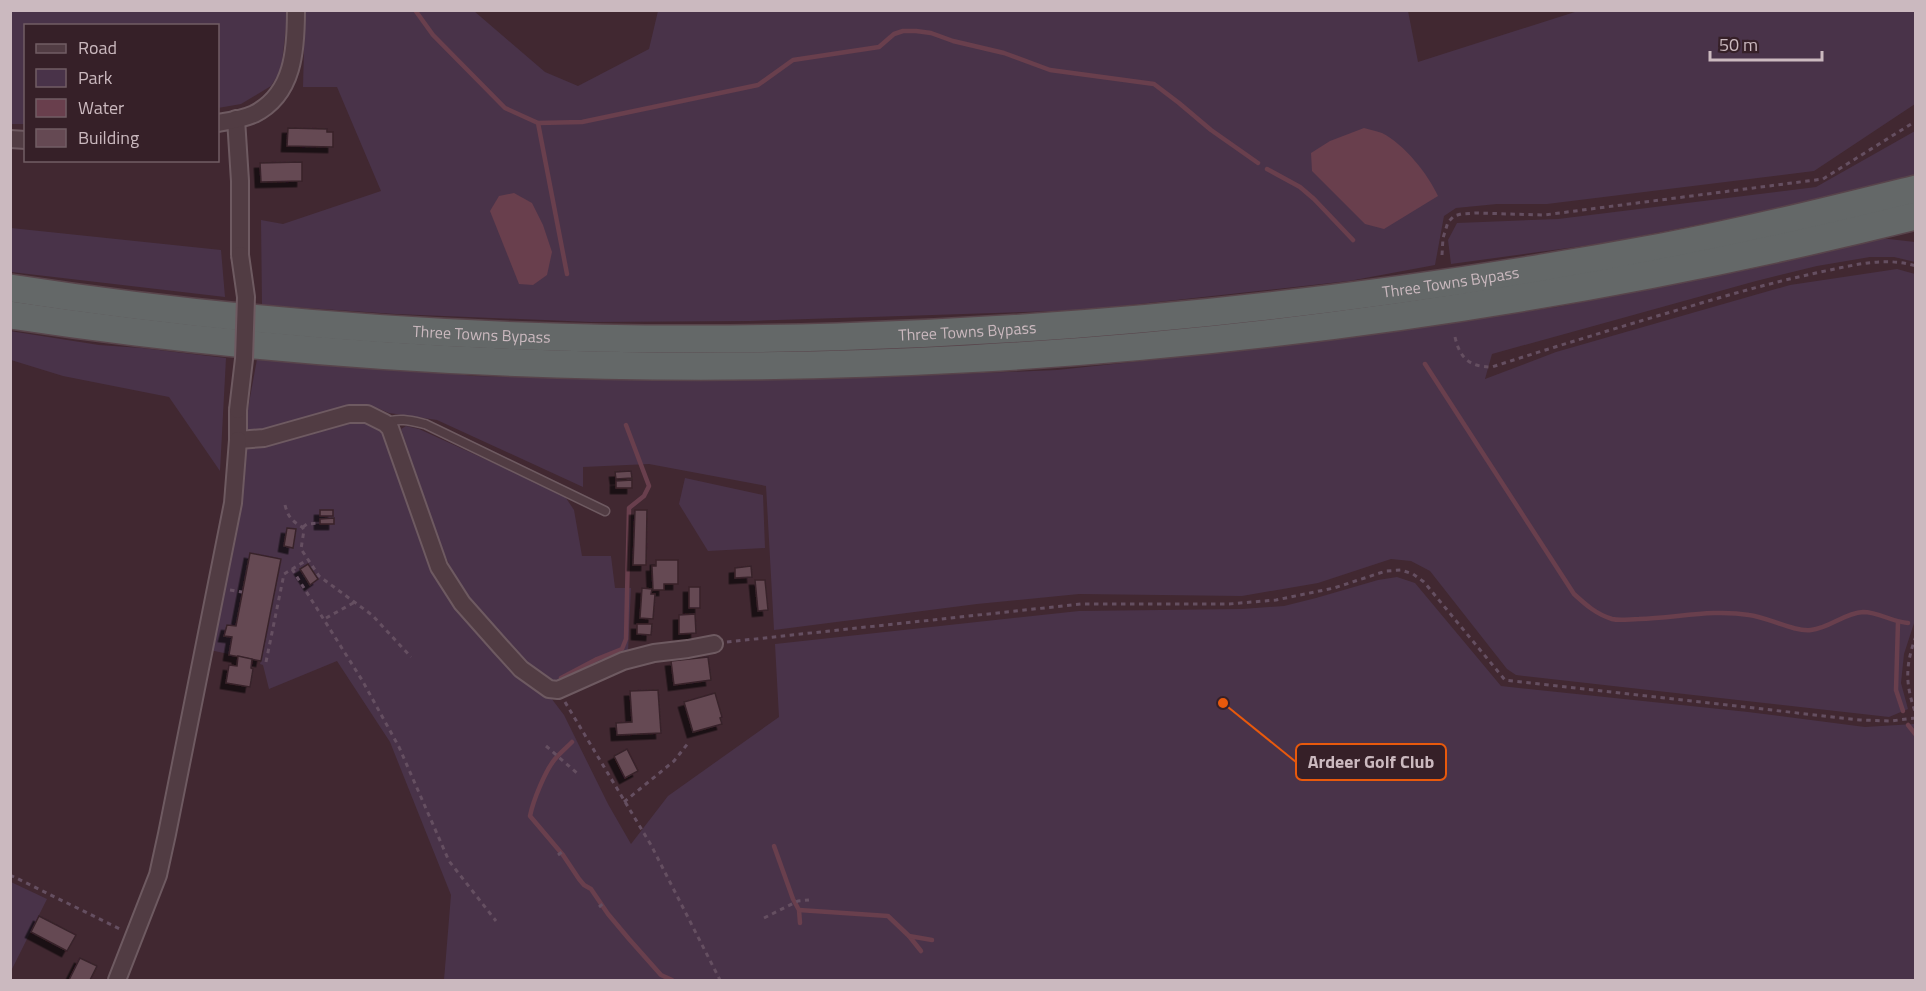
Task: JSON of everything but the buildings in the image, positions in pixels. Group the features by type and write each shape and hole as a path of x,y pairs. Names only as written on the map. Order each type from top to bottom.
{"highway":[{"name":"Three Towns Bypass","path":"10,288 80,299 210,314 363,327 515,336 650,339 796,338 982,331 1183,316 1362,295 1516,273 1666,246 1916,189"},
{"name":"Three Towns Bypass","path":"10,315 213,341 515,362 810,365 982,358 1186,341 1368,321 1520,298 1905,223"}],"street":[{"path":"219,123 252,115 267,106 287,80 293,63 296,10"},
{"path":"117,981 158,875 233,503 238,410 244,359 246,297 240,255 240,181 236,119"},
{"path":"238,440 264,438 349,414 367,414 385,423 390,429 439,567 462,603 521,669 549,689 558,690 623,661 654,653 687,650 714,644"}],"lane":[{"path":"385,423 391,420 406,420 425,423 605,512"}],"path":[{"path":"1442,255 1443,238 1448,222 1461,214 1544,215 1823,179 1916,121"},
{"path":"1455,337 1457,346 1469,362 1478,367 1492,367 1642,320 1786,279 1885,261 1916,266"},
{"path":"285,505 295,524 303,527"},
{"path":"303,527 307,524 318,523"},
{"path":"303,527 301,549 319,576 372,615 411,657"},
{"path":"266,662 284,574 307,560"},
{"path":"292,569 362,680 399,747 449,861 496,921"},
{"path":"714,644 1081,604 1229,604 1276,600 1334,588 1386,570 1401,570 1413,574 1424,582 1504,680 1860,720 1890,721 1916,716 1906,678 1916,636"},
{"path":"326,618 355,602"},
{"path":"558,690 651,845 720,981"},
{"path":"624,802 675,760 689,742"},
{"path":"548,747 578,774"},
{"path":"558,855 562,852"},
{"path":"10,875 135,936"},
{"path":"764,918 798,901 809,900"},
{"path":"599,907 605,902"}],"green space":[{"path":"10,11 288,11 281,70 271,86 241,104 219,108 219,24 24,24 24,124 11,124"},
{"path":"305,11 474,11 545,72 578,86 649,49 658,11 1408,11 1418,62 1578,11 1915,11 1915,104 1814,171 1547,204 1497,204 1456,208 1444,216 1435,265 1349,281 1085,310 750,321 591,322 395,314 262,305 261,220 283,224 381,191 337,87 303,87"},
{"path":"1915,131 1915,176 1787,207 1605,243 1451,264 1448,240 1457,223 1558,219 1816,187"},
{"path":"11,228 221,250 225,297 11,272"},
{"path":"1880,238 1915,242 1915,262 1894,257 1870,257 1817,266 1756,281 1492,354 1485,379 1556,352 1790,285 1897,269 1915,274 1916,617 1904,654 1901,683 1908,709 1889,717 1516,675 1507,669 1430,571 1411,561 1391,559 1318,583 1242,596 1079,594 977,604 774,630 766,486 649,464 583,467 583,487 437,420 389,413 377,408 357,409 255,435 248,429 247,414 257,359 424,370 473,376 688,381 857,378 1057,370 1272,347 1557,307 1756,268"},
{"path":"10,331 99,345 226,358 220,471 169,397 63,376 11,360"},
{"path":"359,420 374,425 386,435 436,576 447,596 548,694 564,715 608,804 631,844 668,796 779,717 775,644 1079,611 1242,609 1284,606 1378,580 1397,577 1415,583 1501,686 1748,712 1865,727 1914,724 1915,980 444,980 451,895 390,742 337,661 269,689 261,661 210,650 244,447"},
{"path":"406,426 419,429 564,495 574,510 582,556 611,556 615,588 631,588 628,652 598,662 558,682 546,681 508,647 458,583 442,549 401,429"},
{"path":"685,478 763,495 765,548 708,551 679,504"},
{"path":"11,882 47,899 11,971"}],"water":[{"path":"1364,128 1382,133 1399,144 1422,169 1438,196 1384,229 1365,224 1312,171 1311,153 1330,141"},
{"path":"514,193 532,203 543,225 552,252 547,275 533,285 519,284 490,211 499,196"}],"waterway":[{"path":"415,10 433,35 505,108 538,123 582,122 758,85 793,60 879,47 894,34 916,31 1004,53 1050,70 1154,84 1211,130 1258,163"},
{"path":"538,123 567,274"},
{"path":"1267,169 1300,187 1353,240"},
{"path":"1425,364 1574,594 1601,615 1622,620 1735,613 1756,616 1789,627 1811,630 1863,612 1908,623"},
{"path":"561,678 622,649 626,639 629,508 644,496 649,486 626,425"},
{"path":"1898,622 1896,690 1903,711"},
{"path":"1908,725 1916,735"},
{"path":"572,742 547,771 530,816 629,939 661,975 672,980"},
{"path":"774,846 799,910 800,923"},
{"path":"799,910 888,916 921,951"},
{"path":"909,936 932,940"}],"place":[{"name":"Ardeer Golf Club","path":"1223,703"}]}
